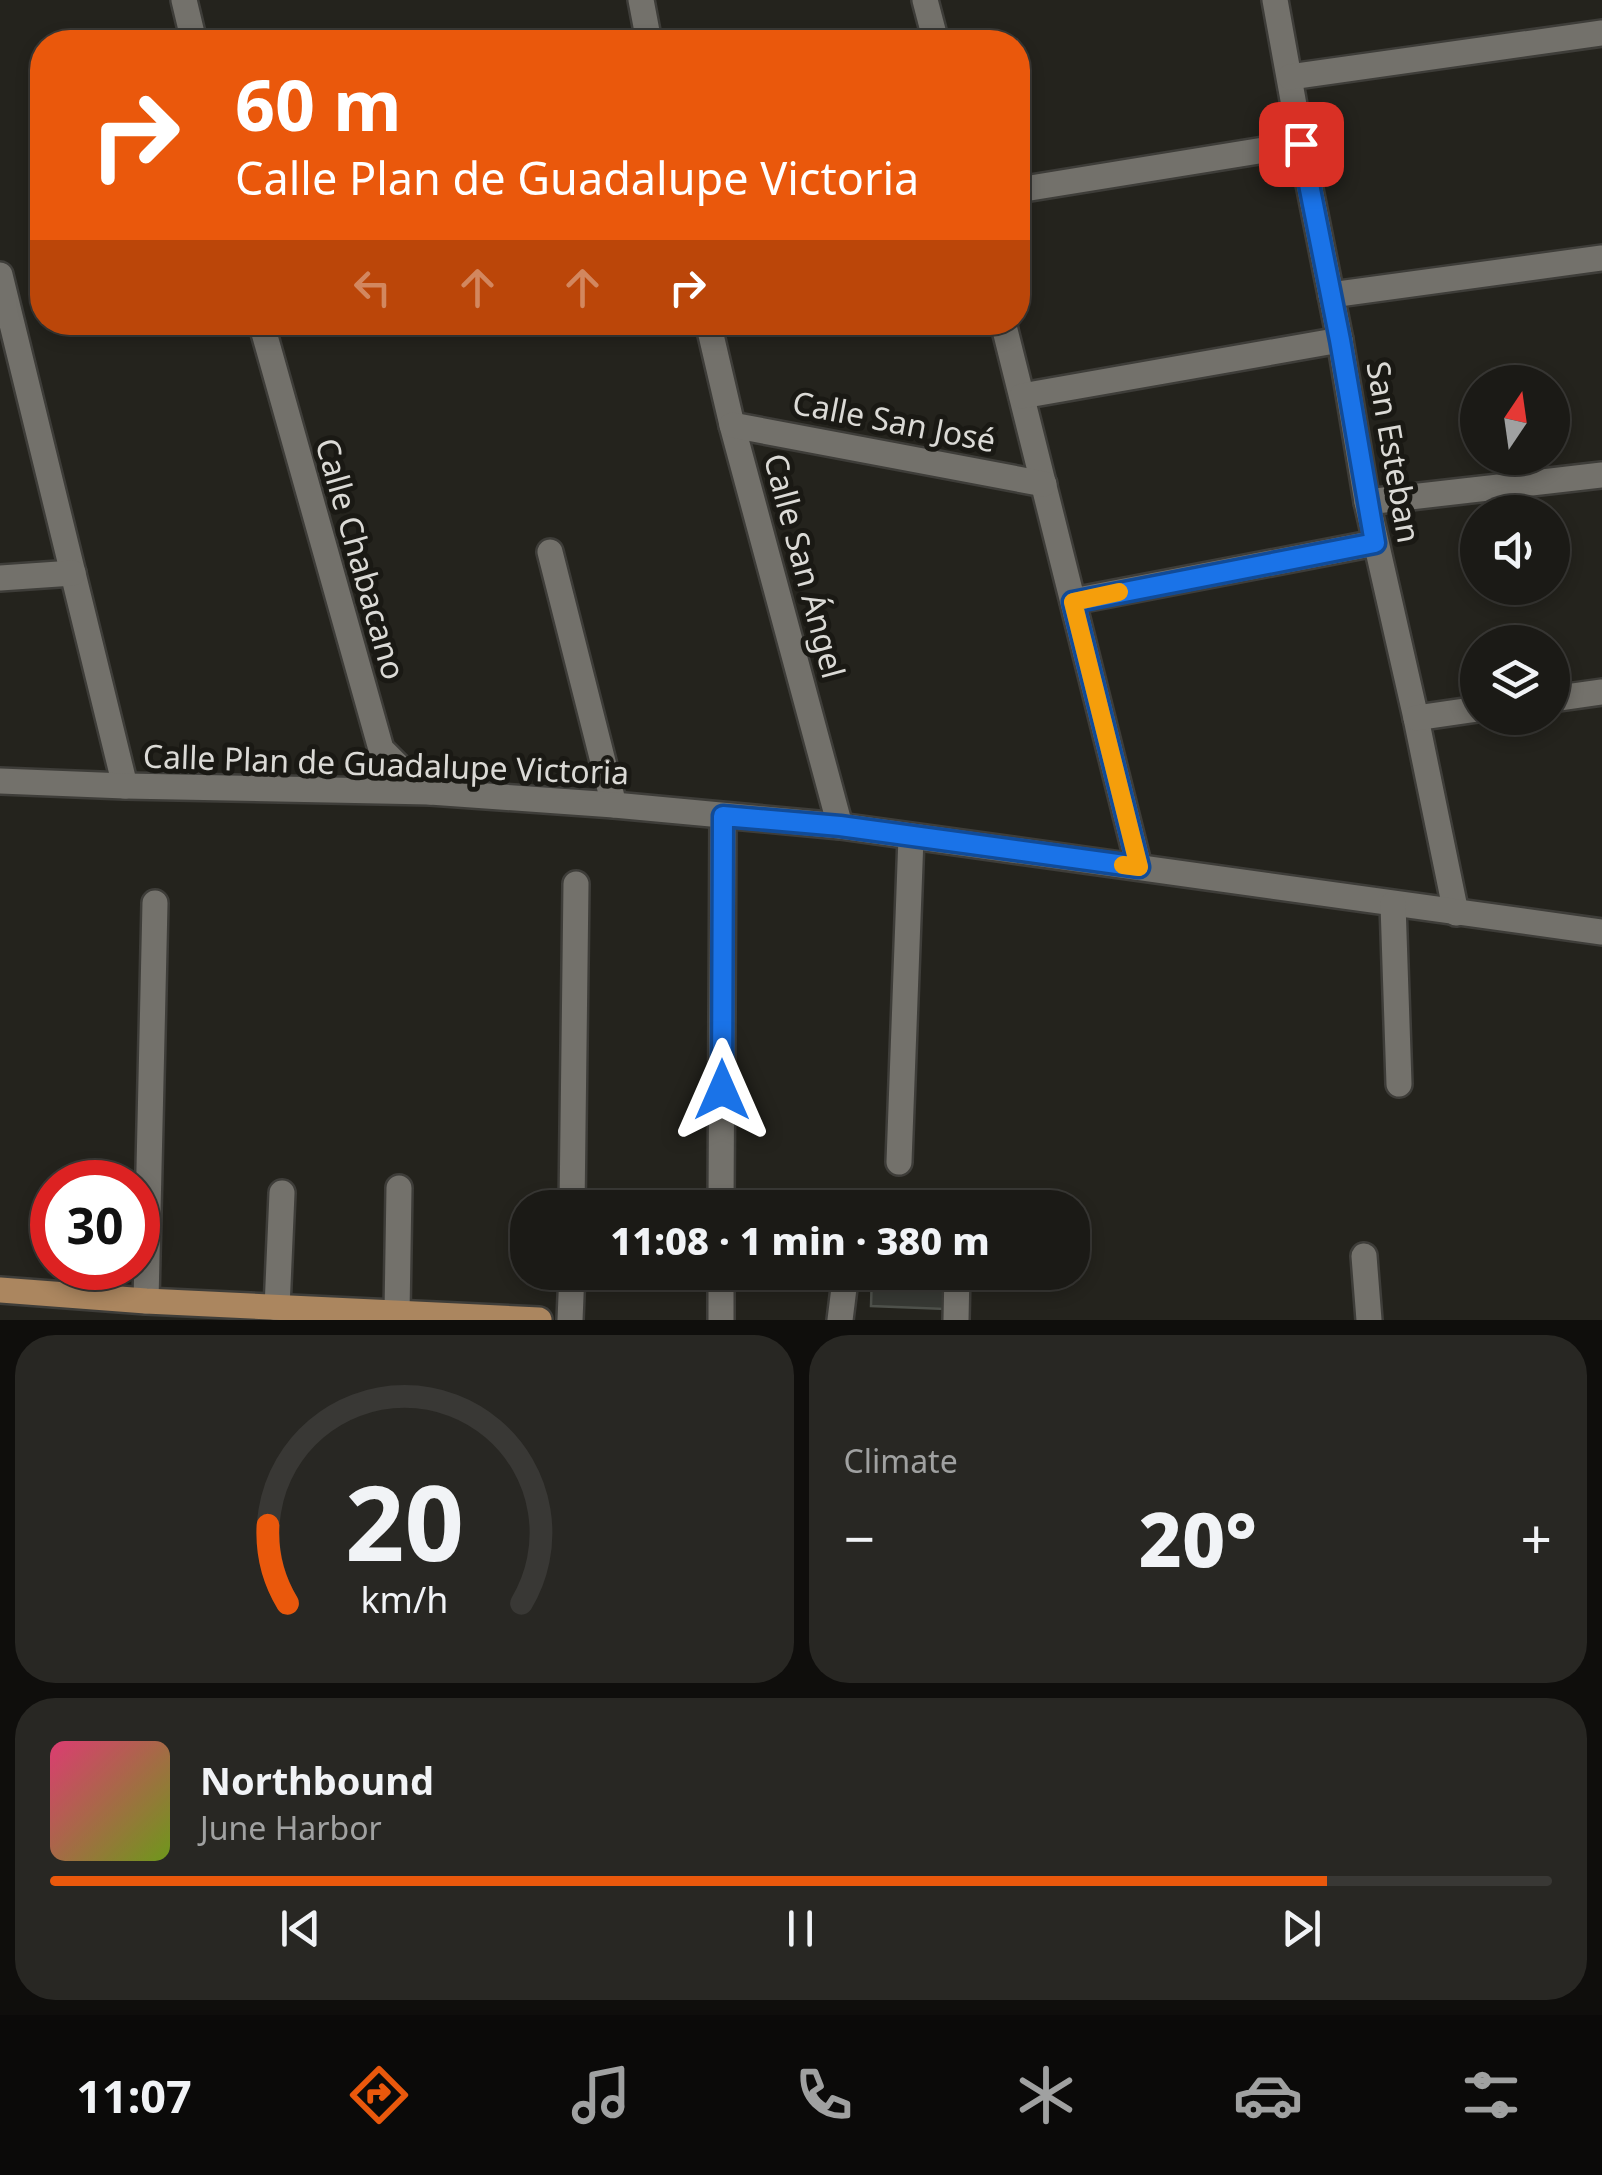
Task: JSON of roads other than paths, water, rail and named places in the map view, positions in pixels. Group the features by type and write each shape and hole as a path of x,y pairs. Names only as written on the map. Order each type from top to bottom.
{"main road":[{"path":"0,1290 539,1320"}],"street":[{"path":"184,0 191,30"},
{"path":"641,0 647,30"},
{"path":"926,0 933,30"},
{"name":"San Esteban","path":"1276,0 1366,502 1456,914"},
{"path":"1290,78 1602,33"},
{"path":"1030,188 1301,144"},
{"path":"1331,294 1602,258"},
{"path":"0,275 10,367 72,573 126,786"},
{"name":"Calle Chabacano","path":"265,335 380,748 430,792"},
{"name":"Calle San Ángel","path":"711,335 840,826"},
{"path":"1006,335 1139,867"},
{"path":"1022,396 1340,340"},
{"name":"Calle San José","path":"732,425 1044,484"},
{"path":"1366,502 1602,476"},
{"path":"1073,602 1375,543"},
{"path":"550,552 614,806"},
{"path":"0,578 72,573"},
{"path":"1570,696 1602,692"},
{"path":"1416,718 1460,712"},
{"name":"Calle Plan de Guadalupe Victoria","path":"0,781 430,792 840,826 1602,932"},
{"path":"722,1190 723,816"},
{"path":"899,1162 911,837"},
{"path":"572,1190 576,884"},
{"path":"146,1301 154,903"},
{"path":"1393,904 1400,1084"},
{"path":"397,1313 399,1188"},
{"path":"277,1308 282,1193"},
{"path":"1364,1256 1368,1320"},
{"path":"570,1320 571,1290"},
{"path":"721,1290 721,1320"},
{"path":"840,1320 844,1290"},
{"path":"956,1320 957,1290"}]}
